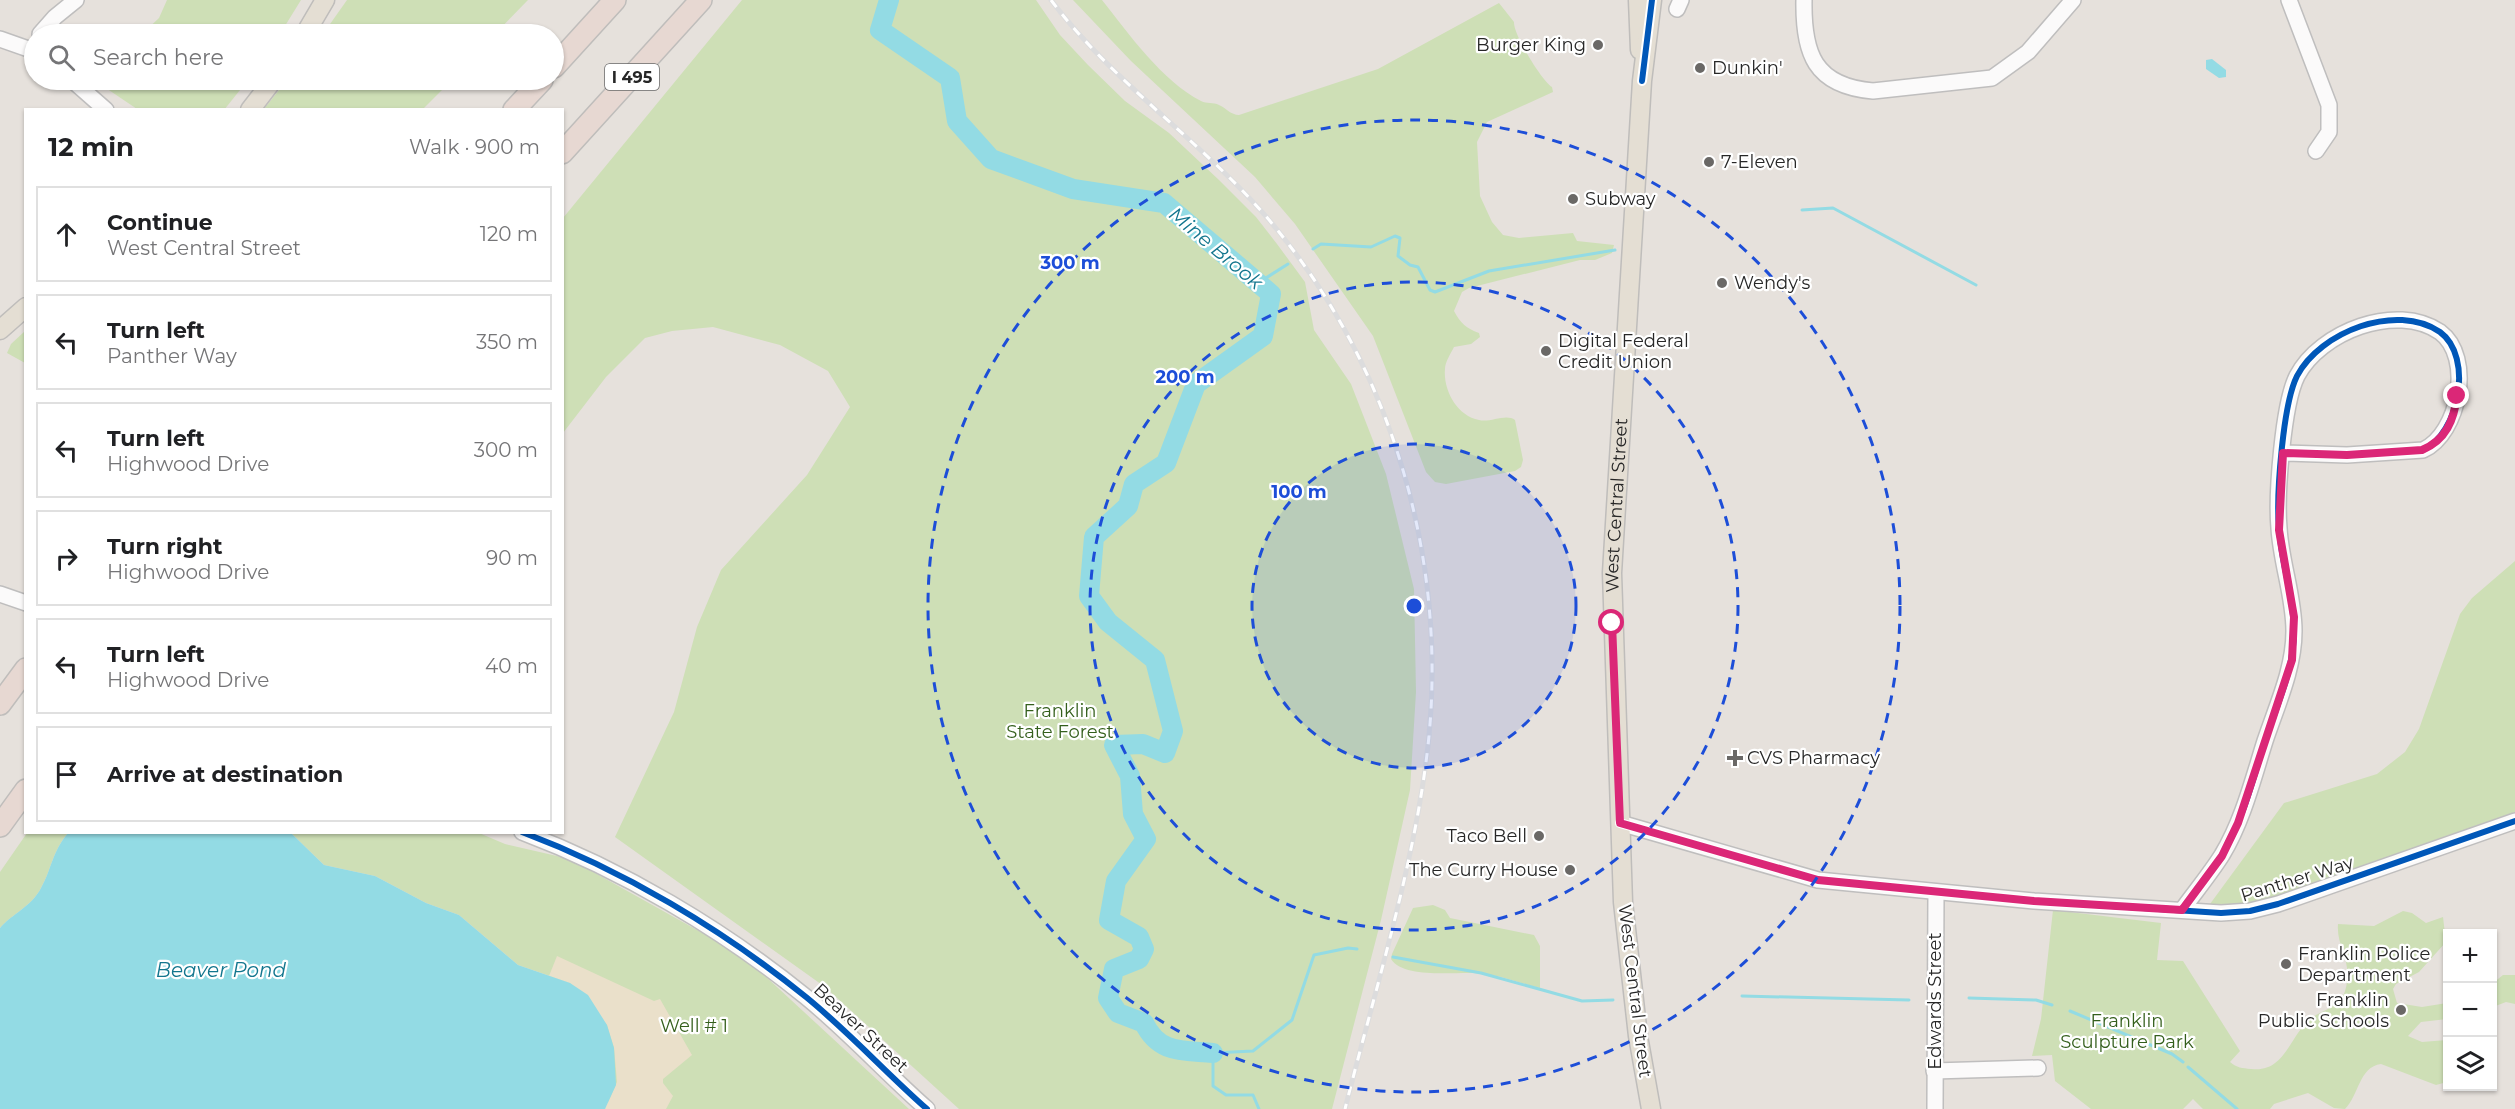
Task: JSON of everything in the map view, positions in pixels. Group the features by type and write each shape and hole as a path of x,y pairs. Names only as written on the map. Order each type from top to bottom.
{"highway":[{"path":"564,56 615,0"},
{"name":"I 495","path":"564,151 701,0"},
{"path":"515,108 532,90"},
{"path":"0,704 24,672"},
{"path":"0,826 24,793"}],"main road":[{"path":"311,24 325,0"},
{"name":"West Central Street","path":"1638,0 1642,81"},
{"name":"West Central Street","path":"1651,1109 1638,1036 1628,947 1620,823 1611,573 1642,81 1651,26 1652,0"},
{"path":"252,108 265,90"},
{"path":"0,330 24,309"}],"street":[{"path":"49,24 76,0"},
{"path":"1804,0 1804,40 1812,58 1824,73 1836,81 1860,90 1873,91 1992,78 2028,52 2073,0"},
{"path":"2289,0 2329,105 2329,132 2316,151"},
{"path":"0,39 24,46"},
{"path":"83,90 104,108"},
{"path":"2182,910 2222,856 2238,823 2292,660 2294,617 2279,530 2283,453 2285,423 2296,378 2320,349 2345,333 2377,323 2398,321 2421,324 2440,333 2451,347 2458,378 2454,414 2446,431 2431,446 2422,450 2347,455 2283,453"},
{"path":"0,594 24,602"},
{"name":"Panther Way","path":"1620,823 1803,876 1936,892 2231,913 2264,908 2515,821"},
{"name":"Beaver Street","path":"527,834 577,855 644,889 764,964 820,1010 927,1109"},
{"name":"Edwards Street","path":"1935,1109 1936,892"},
{"path":"1934,1071 2038,1068"}],"green space":[{"path":"167,0 301,0 286,24 153,24 159,18"},
{"path":"347,0 528,0 505,24 330,24"},
{"name":"Franklin State Forest","path":"742,0 1036,0 1060,35 1088,65 1125,101 1169,133 1256,217 1305,282 1314,330 1351,384 1386,474 1414,589 1416,692 1410,790 1381,920 1332,1109 959,1109 825,987 615,837 674,712 697,627 721,570 807,475 850,407 828,371 780,345 713,327 672,331 645,338 606,377 564,432 564,217"},
{"path":"1073,0 1102,0 1147,56 1173,82 1201,101 1217,104 1239,115 1378,69 1499,3 1514,22 1518,36 1529,57 1552,87 1553,92 1487,122 1477,142 1480,196 1492,222 1503,235 1519,238 1573,233 1577,241 1614,245 1612,253 1595,260 1580,260 1469,288 1462,292 1454,311 1467,327 1479,333 1480,337 1471,344 1454,347 1445,366 1449,393 1458,408 1471,418 1483,421 1507,417 1515,420 1523,460 1521,467 1515,471 1446,484 1435,482 1426,472 1373,336 1295,224 1255,177 1131,61"},
{"path":"109,90 240,90 226,108 136,108"},
{"path":"279,90 442,90 424,108 265,108"},
{"path":"24,332 24,362 7,353 11,344"},
{"path":"2515,561 2515,812 2267,899 2244,904 2210,904 2284,803 2377,774 2405,752 2419,729 2460,614 2472,598"},
{"path":"26,834 67,834 55,853 45,881 37,895 0,928 0,872"},
{"name":"Well # 1","path":"292,834 481,834 505,844 570,859 715,940 764,975 909,1109 605,1109 609,1104 570,983 518,965 459,915 426,903 375,876 324,865"},
{"path":"1433,905 1445,910 1450,918 1534,935 1540,946 1540,988 1492,975 1421,972 1398,966 1391,959 1392,954 1413,908"},
{"name":"Franklin Sculpture Park","path":"2053,910 2161,923 2157,960 2183,961 2240,1051 2230,1062 2237,1067 2262,1069 2278,1061 2307,1022 2334,1006 2342,997 2345,991 2347,971 2338,924 2374,926 2403,911 2412,913 2426,923 2443,917 2443,945 2419,972 2396,984 2393,989 2397,1003 2422,1007 2443,1004 2443,1019 2421,1022 2408,1036 2422,1042 2443,1040 2443,1083 2436,1085 2381,1064 2368,1070 2345,1109 2334,1108 2308,1093 2274,1104 2270,1109 2203,1109 2193,1099 2183,1109 2091,1109 2055,1081 2052,1055 2032,1056 2041,1019"},
{"path":"2503,975 2515,975 2515,1004 2506,1002 2497,1005 2497,980"}],"sand":[{"path":"557,956 654,1001 660,999 692,1055 663,1079 663,1083 673,1096 666,1109 605,1109 617,1082 614,1048 607,1025 570,983 549,976"}],"water":[{"path":"2212,59 2226,70 2226,77 2219,78 2206,69 2206,60"},
{"name":"Beaver Pond","path":"67,834 292,834 324,865 375,876 426,903 459,915 518,965 570,983 588,995 607,1025 614,1048 616,1085 605,1109 0,1109 0,928 37,895"}],"waterway":[{"name":"Mine Brook","path":"889,0 880,30 950,78 957,121 991,159 1073,189 1164,203 1271,294 1263,336 1196,384 1166,463 1134,484 1128,506 1094,537 1089,596 1108,622 1155,660 1173,731 1165,753 1143,744 1114,745 1130,776 1133,814 1146,839 1116,881 1109,920 1139,937 1144,949 1139,959 1114,969 1108,998 1118,1013 1144,1023 1150,1033 1164,1045 1182,1050 1213,1053"},
{"path":"1802,210 1833,208 1976,285"},
{"path":"1313,249 1321,244 1371,247 1395,236 1400,238 1398,256 1410,265 1418,267 1430,290 1435,292 1489,271 1615,250"},
{"path":"1258,283 1288,264"},
{"path":"1259,1109 1253,1095 1226,1095 1213,1086 1213,1053 1253,1051 1292,1020 1314,955 1348,948 1357,949"},
{"path":"1393,957 1481,973 1582,1001 1613,1000"},
{"path":"1742,996 1909,1000"},
{"path":"1969,998 2036,1000 2052,1005"},
{"path":"2070,1011 2172,1054 2183,1062"},
{"path":"2188,1067 2237,1109"}],"railway":[{"path":"1051,0 1104,61 1224,172 1279,232 1319,287 1352,345 1381,406 1403,469 1419,535 1429,601 1432,669 1429,736 1415,829 1405,876 1345,1109"}],"cycle path":[{"path":"1642,81 1652,0"},
{"path":"2182,910 2217,862 2236,828 2284,687 2291,659 2293,618 2280,541 2278,513 2284,428 2297,376 2308,360 2323,346 2361,326 2381,321 2402,320 2422,323 2440,332 2451,344 2457,359 2458,394 2446,428 2423,450 2347,455 2283,453"},
{"path":"1620,823 1818,880 2034,901 2221,913 2250,911 2278,904 2515,821"},
{"path":"527,834 560,847 634,883 706,925 740,948 822,1010 927,1109"}],"place":[{"name":"Burger King","path":"1598,45"},
{"name":"Dunkin'","path":"1700,68"},
{"name":"7-Eleven","path":"1709,162"},
{"name":"Subway","path":"1573,199"},
{"name":"Wendy's","path":"1722,283"},
{"name":"Digital Federal Credit Union","path":"1546,351"},
{"name":"CVS Pharmacy","path":"1735,758"},
{"name":"Taco Bell","path":"1539,836"},
{"name":"The Curry House","path":"1570,870"},
{"name":"Franklin Police Department","path":"2286,964"},
{"name":"Franklin Public Schools","path":"2401,1010"}],"route":[{"path":"1612,623 1620,823 1818,880 1890,889 2034,901 2182,910 2222,856 2238,823 2292,660 2294,617 2279,530 2278,501 2283,453 2347,455 2422,450 2438,441 2446,431 2454,414 2457,396"}]}
